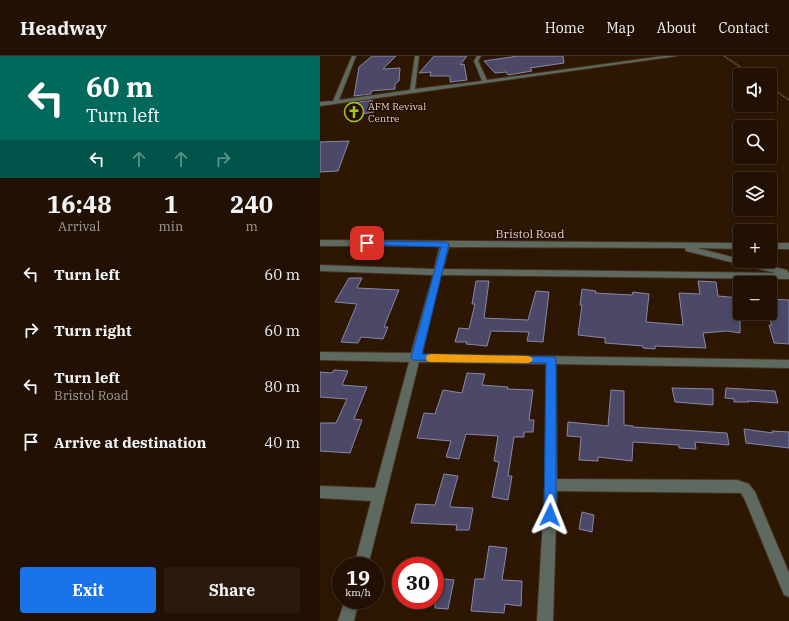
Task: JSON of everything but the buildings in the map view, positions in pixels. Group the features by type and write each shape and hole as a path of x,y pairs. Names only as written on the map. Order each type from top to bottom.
{"street":[{"path":"335,102 354,56"},
{"path":"412,92 417,56"},
{"path":"479,56 476,61 485,82"},
{"path":"320,104 675,56"},
{"name":"Bristol Road","path":"320,243 733,246"},
{"path":"363,557 445,244"},
{"path":"676,246 789,274"},
{"path":"777,246 789,246"},
{"path":"320,268 438,272 789,274"},
{"path":"320,356 789,364"},
{"path":"545,621 551,485 551,360"},
{"path":"551,485 737,486 745,488 750,496 789,590"},
{"path":"320,492 379,495"},
{"path":"346,621 349,609"}],"path":[{"path":"724,56 742,68"},
{"path":"777,92 789,100"}],"slow traffic":[{"path":"431,358 528,359"}],"place":[{"name":"AFM Revival Centre","path":"354,112"}],"route":[{"path":"367,243 445,244 416,358 551,360 550,515"}]}
